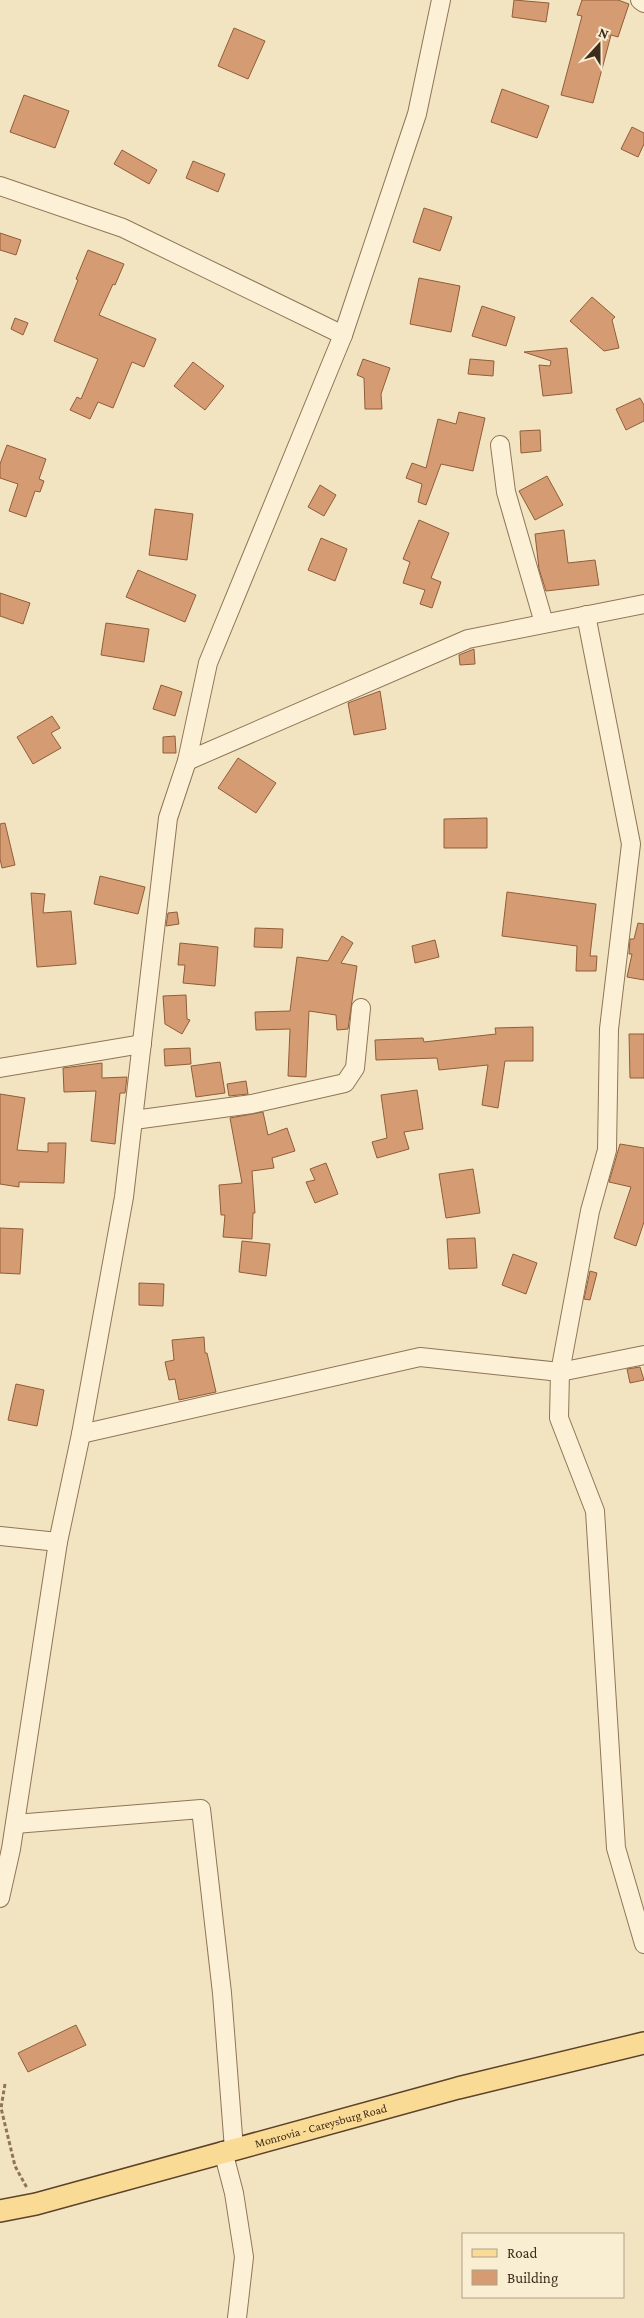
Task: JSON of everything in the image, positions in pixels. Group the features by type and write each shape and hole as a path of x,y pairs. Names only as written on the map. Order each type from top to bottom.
{"main road":[{"name":"Monrovia - Careysburg Road","path":"0,2211 36,2204 458,2088 644,2043"}],"street":[{"path":"0,1898 15,1824 58,1542 81,1434 124,1197 168,818 187,761 208,663 343,335 417,114 441,0"},
{"path":"640,0 644,3"},
{"path":"0,186 123,228 343,335"},
{"path":"500,445 506,492 544,623"},
{"path":"187,761 468,639 586,614 644,604"},
{"path":"586,614 631,844 609,1029 607,1150 590,1211 560,1372 559,1418 595,1511 616,1848 644,1944"},
{"path":"134,1120 252,1104 345,1082 355,1068 361,1008"},
{"path":"0,1068 142,1044"},
{"path":"81,1434 420,1357 560,1372 644,1355"},
{"path":"0,1536 58,1542"},
{"path":"15,1824 201,1809 222,1993 228,2150 244,2257 237,2318"}],"path":[{"path":"5,2084 2,2108 15,2166 36,2204"}],"building":[{"path":"514,0 549,3 546,22 512,17"},
{"path":"582,0 618,0 629,4 618,37 611,35 593,103 561,95 582,16 577,15"},
{"path":"234,28 265,41 248,79 218,66"},
{"path":"502,89 549,106 537,138 491,122"},
{"path":"24,95 69,111 55,148 10,132"},
{"path":"632,127 644,133 644,144 638,157 621,149"},
{"path":"122,150 157,170 149,184 114,164"},
{"path":"193,161 225,174 218,192 186,178"},
{"path":"424,208 452,217 440,251 413,242"},
{"path":"0,233 21,240 16,255 0,250"},
{"path":"88,250 124,264 99,315 156,339 144,367 132,362 113,408 98,402 90,419 70,410 77,397 81,399 98,359 54,341"},
{"path":"419,278 460,286 451,332 410,324"},
{"path":"592,297 615,317 612,320 619,348 604,351 570,321"},
{"path":"482,306 515,317 506,346 472,336"},
{"path":"15,318 28,323 23,335 11,329"},
{"path":"567,348 572,393 543,396 539,365 550,366 551,361 524,352"},
{"path":"363,359 390,368 381,394 382,409 365,409 364,378 357,375"},
{"path":"470,359 494,361 493,376 468,374"},
{"path":"193,362 224,386 205,410 174,386"},
{"path":"640,398 644,405 644,421 626,430 616,409"},
{"path":"459,412 485,418 473,471 441,464 426,505 418,502 422,484 406,478 412,463 426,468 438,419 456,424"},
{"path":"540,430 541,451 521,453 520,431"},
{"path":"7,445 46,459 39,479 44,481 40,492 35,491 26,517 9,511 18,484 0,478 0,464"},
{"path":"547,476 563,505 535,520 519,491"},
{"path":"320,485 336,495 324,516 308,507"},
{"path":"155,509 193,514 187,560 149,555"},
{"path":"419,520 449,533 431,578 441,582 432,608 420,604 425,590 403,583 410,562 403,559"},
{"path":"564,530 568,563 595,560 599,585 546,591 539,569 535,534"},
{"path":"321,538 347,549 335,581 308,570"},
{"path":"138,570 196,595 185,622 126,597"},
{"path":"0,593 30,603 23,624 0,616"},
{"path":"106,623 149,629 144,662 101,655"},
{"path":"474,649 475,664 460,665 459,655"},
{"path":"161,685 182,692 175,716 153,709"},
{"path":"380,691 386,729 354,735 348,703"},
{"path":"52,716 60,728 51,733 61,748 33,764 17,737"},
{"path":"175,736 176,753 163,753 163,737"},
{"path":"238,758 276,783 256,813 218,788"},
{"path":"487,818 487,848 444,848 444,819"},
{"path":"5,823 15,865 2,868 0,859 0,824"},
{"path":"100,876 145,887 138,914 94,904"},
{"path":"507,892 596,904 590,956 597,956 596,971 576,971 577,946 502,936"},
{"path":"31,893 45,894 43,913 71,911 76,964 37,967"},
{"path":"177,912 179,924 166,926 168,913"},
{"path":"638,923 644,924 644,980 627,977 632,954 629,954 630,939 634,939"},
{"path":"255,928 283,929 282,948 254,947"},
{"path":"342,936 353,943 341,963 357,966 348,1029 337,1030 336,1015 309,1011 306,1077 288,1076 290,1029 256,1030 255,1012 290,1011 297,957 328,961"},
{"path":"435,940 439,957 415,963 412,946"},
{"path":"180,943 218,947 215,986 183,983 185,965 178,965"},
{"path":"186,995 187,1019 190,1020 182,1034 165,1024 163,996"},
{"path":"533,1027 533,1061 505,1061 498,1108 482,1105 488,1065 439,1070 437,1058 376,1060 375,1040 423,1038 424,1042 496,1034 495,1028"},
{"path":"629,1034 644,1034 644,1078 630,1078"},
{"path":"190,1048 191,1064 165,1066 164,1049"},
{"path":"220,1062 225,1093 196,1097 191,1066"},
{"path":"102,1063 102,1078 127,1077 125,1093 120,1093 115,1144 91,1141 96,1091 64,1092 63,1068"},
{"path":"246,1081 248,1094 229,1096 227,1084"},
{"path":"417,1090 423,1129 404,1132 409,1149 377,1158 372,1142 387,1138 381,1095"},
{"path":"0,1094 25,1098 17,1150 48,1152 48,1143 66,1143 64,1183 19,1182 19,1187 0,1184"},
{"path":"263,1112 268,1135 287,1128 295,1151 272,1158 274,1168 252,1171 255,1213 253,1213 252,1239 223,1237 225,1215 221,1215 219,1185 242,1183 230,1118"},
{"path":"620,1144 644,1148 644,1222 636,1246 614,1238 631,1187 609,1182"},
{"path":"326,1163 338,1194 315,1203 306,1182 315,1180 310,1169"},
{"path":"473,1169 480,1213 446,1218 439,1174"},
{"path":"0,1228 23,1229 20,1274 0,1273"},
{"path":"475,1238 477,1268 449,1269 447,1239"},
{"path":"242,1241 270,1244 266,1276 239,1272"},
{"path":"513,1254 537,1263 526,1294 502,1285"},
{"path":"590,1271 597,1273 590,1300 584,1299"},
{"path":"139,1283 164,1284 163,1306 139,1305"},
{"path":"204,1337 205,1353 207,1353 216,1392 179,1400 175,1379 169,1380 165,1362 174,1360 172,1340"},
{"path":"640,1367 644,1380 630,1383 627,1369"},
{"path":"16,1384 44,1390 37,1426 8,1420"},
{"path":"76,2025 86,2045 28,2072 18,2053"}]}
